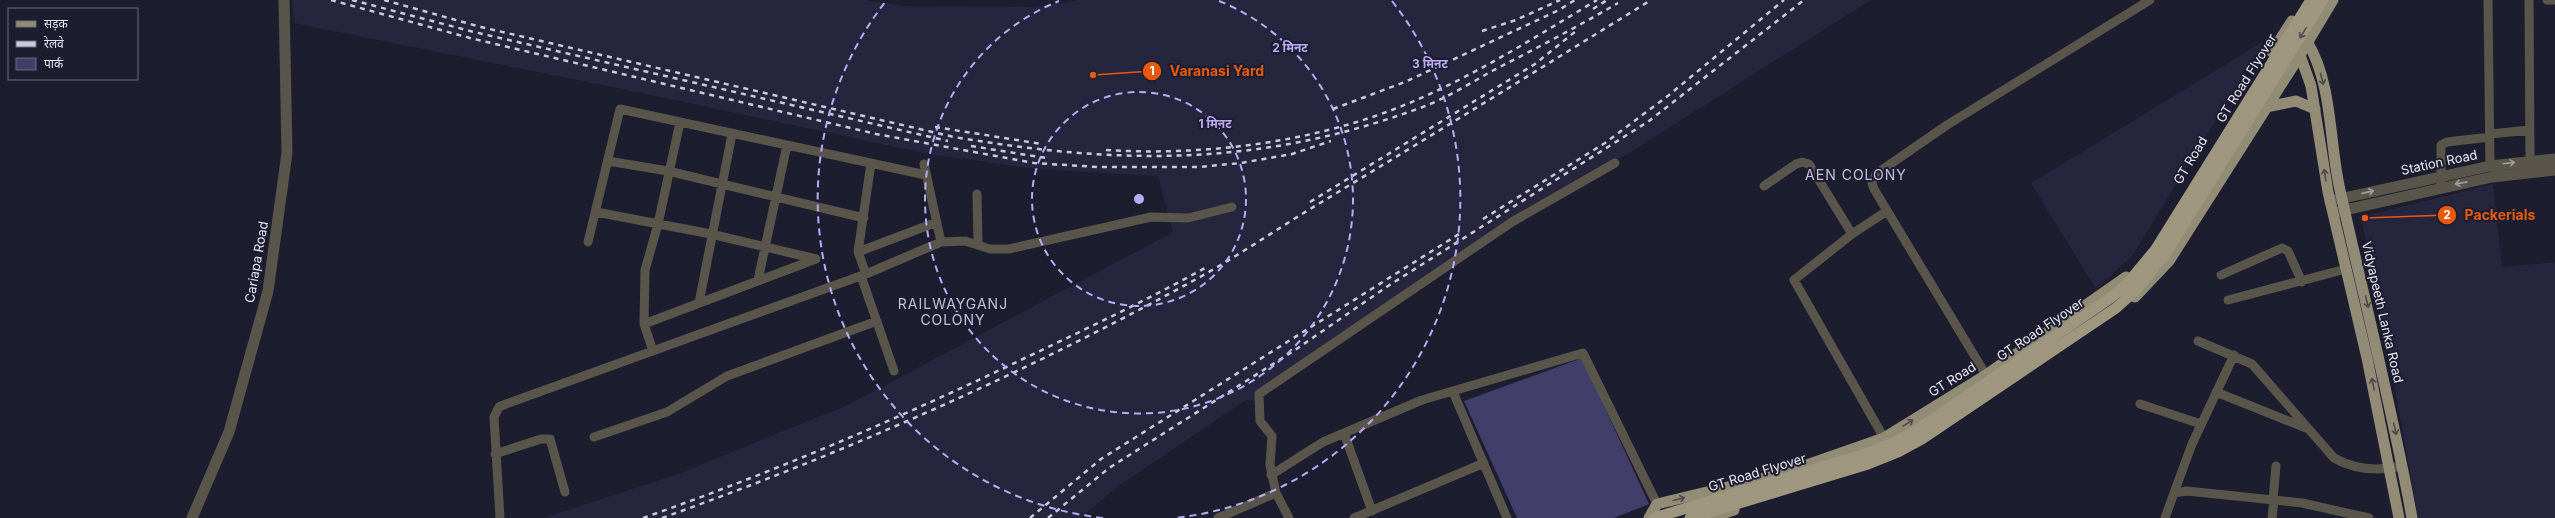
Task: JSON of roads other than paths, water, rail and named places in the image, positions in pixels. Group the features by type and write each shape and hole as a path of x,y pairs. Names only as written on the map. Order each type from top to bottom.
{"highway":[{"name":"GT Road Flyover","path":"1659,516 1865,454 1893,443 1917,430 2109,299 2127,284 2156,249 2311,0"},
{"name":"GT Road Flyover","path":"1690,518 1868,464 1898,452 1929,434 2116,308 2135,291 2164,256 2323,0"}],"main road":[{"name":"GT Road","path":"1657,504 1781,474 1884,438 1986,375 2118,284 2145,260 2306,0"},
{"path":"1709,518 1869,468 1898,456 1926,441 2116,311 2141,292 2169,260 2308,43 2333,0"},
{"name":"Vidyapeeth Lanka Road","path":"2308,43 2324,83 2343,203 2381,364 2412,518"},
{"name":"Vidyapeeth Lanka Road","path":"2300,55 2311,86 2331,207 2369,367 2399,518"},
{"path":"2266,107 2296,101 2315,109"},
{"path":"2339,241 2351,237"},
{"path":"2347,273 2361,276"},
{"path":"2369,367 2381,364"},
{"path":"1649,518 1657,504"}],"street":[{"name":"Cariapa Road","path":"192,518 229,432 268,291 286,153 284,0"},
{"path":"1986,375 1887,211 1872,183 1876,174 1947,125 2150,0"},
{"path":"2488,0 2490,166"},
{"path":"2529,0 2530,161"},
{"path":"2547,0 2555,0"},
{"path":"588,242 620,109 926,175"},
{"path":"653,351 644,324 645,270 658,224 668,171 680,122"},
{"path":"2440,181 2440,149 2443,143 2530,130"},
{"path":"699,303 732,134"},
{"path":"758,280 774,196 787,145"},
{"name":"Station Road","path":"2331,207 2440,181 2490,166 2555,159"},
{"path":"608,161 668,171 723,183 864,218"},
{"path":"1764,186 1796,164 1802,162 1809,164 1852,234"},
{"path":"1289,518 1276,493 1271,475 1272,436 1260,421 1259,394 1512,222 1615,163"},
{"path":"871,164 858,252 877,321 894,371"},
{"path":"924,164 941,242"},
{"name":"Station Road","path":"2440,181 2555,170"},
{"path":"977,194 978,245"},
{"path":"500,518 495,454 494,416 499,407 864,275 941,242 965,241 995,249 1009,249 1151,217 1188,218 1232,206"},
{"path":"1884,438 1794,280 1852,234 1887,211"},
{"path":"596,212 764,245 816,259 644,324"},
{"path":"858,252 937,222"},
{"path":"2221,275 2282,248 2288,251 2302,282"},
{"path":"2228,300 2347,273"},
{"path":"594,436 667,412 727,376 877,321"},
{"path":"2198,341 2234,355 2252,364 2334,458 2342,463 2372,470 2402,466"},
{"path":"1271,475 1323,442 1422,400 1454,392 1583,353 1657,504"},
{"path":"2165,518 2201,424 2234,355"},
{"path":"1454,392 1508,518"},
{"path":"2216,392 2308,429"},
{"path":"2140,404 2201,424"},
{"path":"1344,433 1372,511"},
{"path":"495,454 541,439 550,439 565,492"},
{"path":"1354,518 1484,463"},
{"path":"2272,518 2276,466"},
{"path":"2174,493 2187,491 2274,500 2323,507 2369,518"},
{"path":"1218,518 1276,493"}],"railway":[{"path":"331,0 470,38 876,134 1034,163 1097,167 1199,167 1241,163 1292,154 1331,141"},
{"path":"352,0 474,32 948,141"},
{"path":"384,0 481,27 954,137 1075,153 1132,156 1189,155 1246,150 1303,141 1361,127 1420,108 1439,100 1618,3"},
{"path":"1482,31 1516,20 1560,0"},
{"path":"1333,109 1405,82 1559,10 1575,0"},
{"path":"1106,150 1179,151 1217,149 1291,138 1363,120 1397,108 1449,85 1524,44 1597,0"},
{"path":"1593,9 1607,0"},
{"path":"662,518 731,493 868,438 1003,378 1135,312 1230,259 1651,0"},
{"path":"1483,219 1605,143 1669,95 1784,0"},
{"path":"1048,518 1109,468 1295,350 1388,286 1649,121 1804,0"},
{"path":"1310,202 1535,64 1576,31"},
{"path":"935,127 1042,144"},
{"path":"971,146 1046,158"},
{"path":"1030,518 1101,459 1459,234"},
{"path":"643,518 740,482 884,423 1093,325 1205,268"}],"place":[{"name":"Varanasi Yard","path":"1093,75"},
{"name":"Packerials","path":"2365,218"}],"district":[{"name":"AEN COLONY","path":"1856,175"},
{"name":"RAILWAYGANJ COLONY","path":"953,312"}]}
